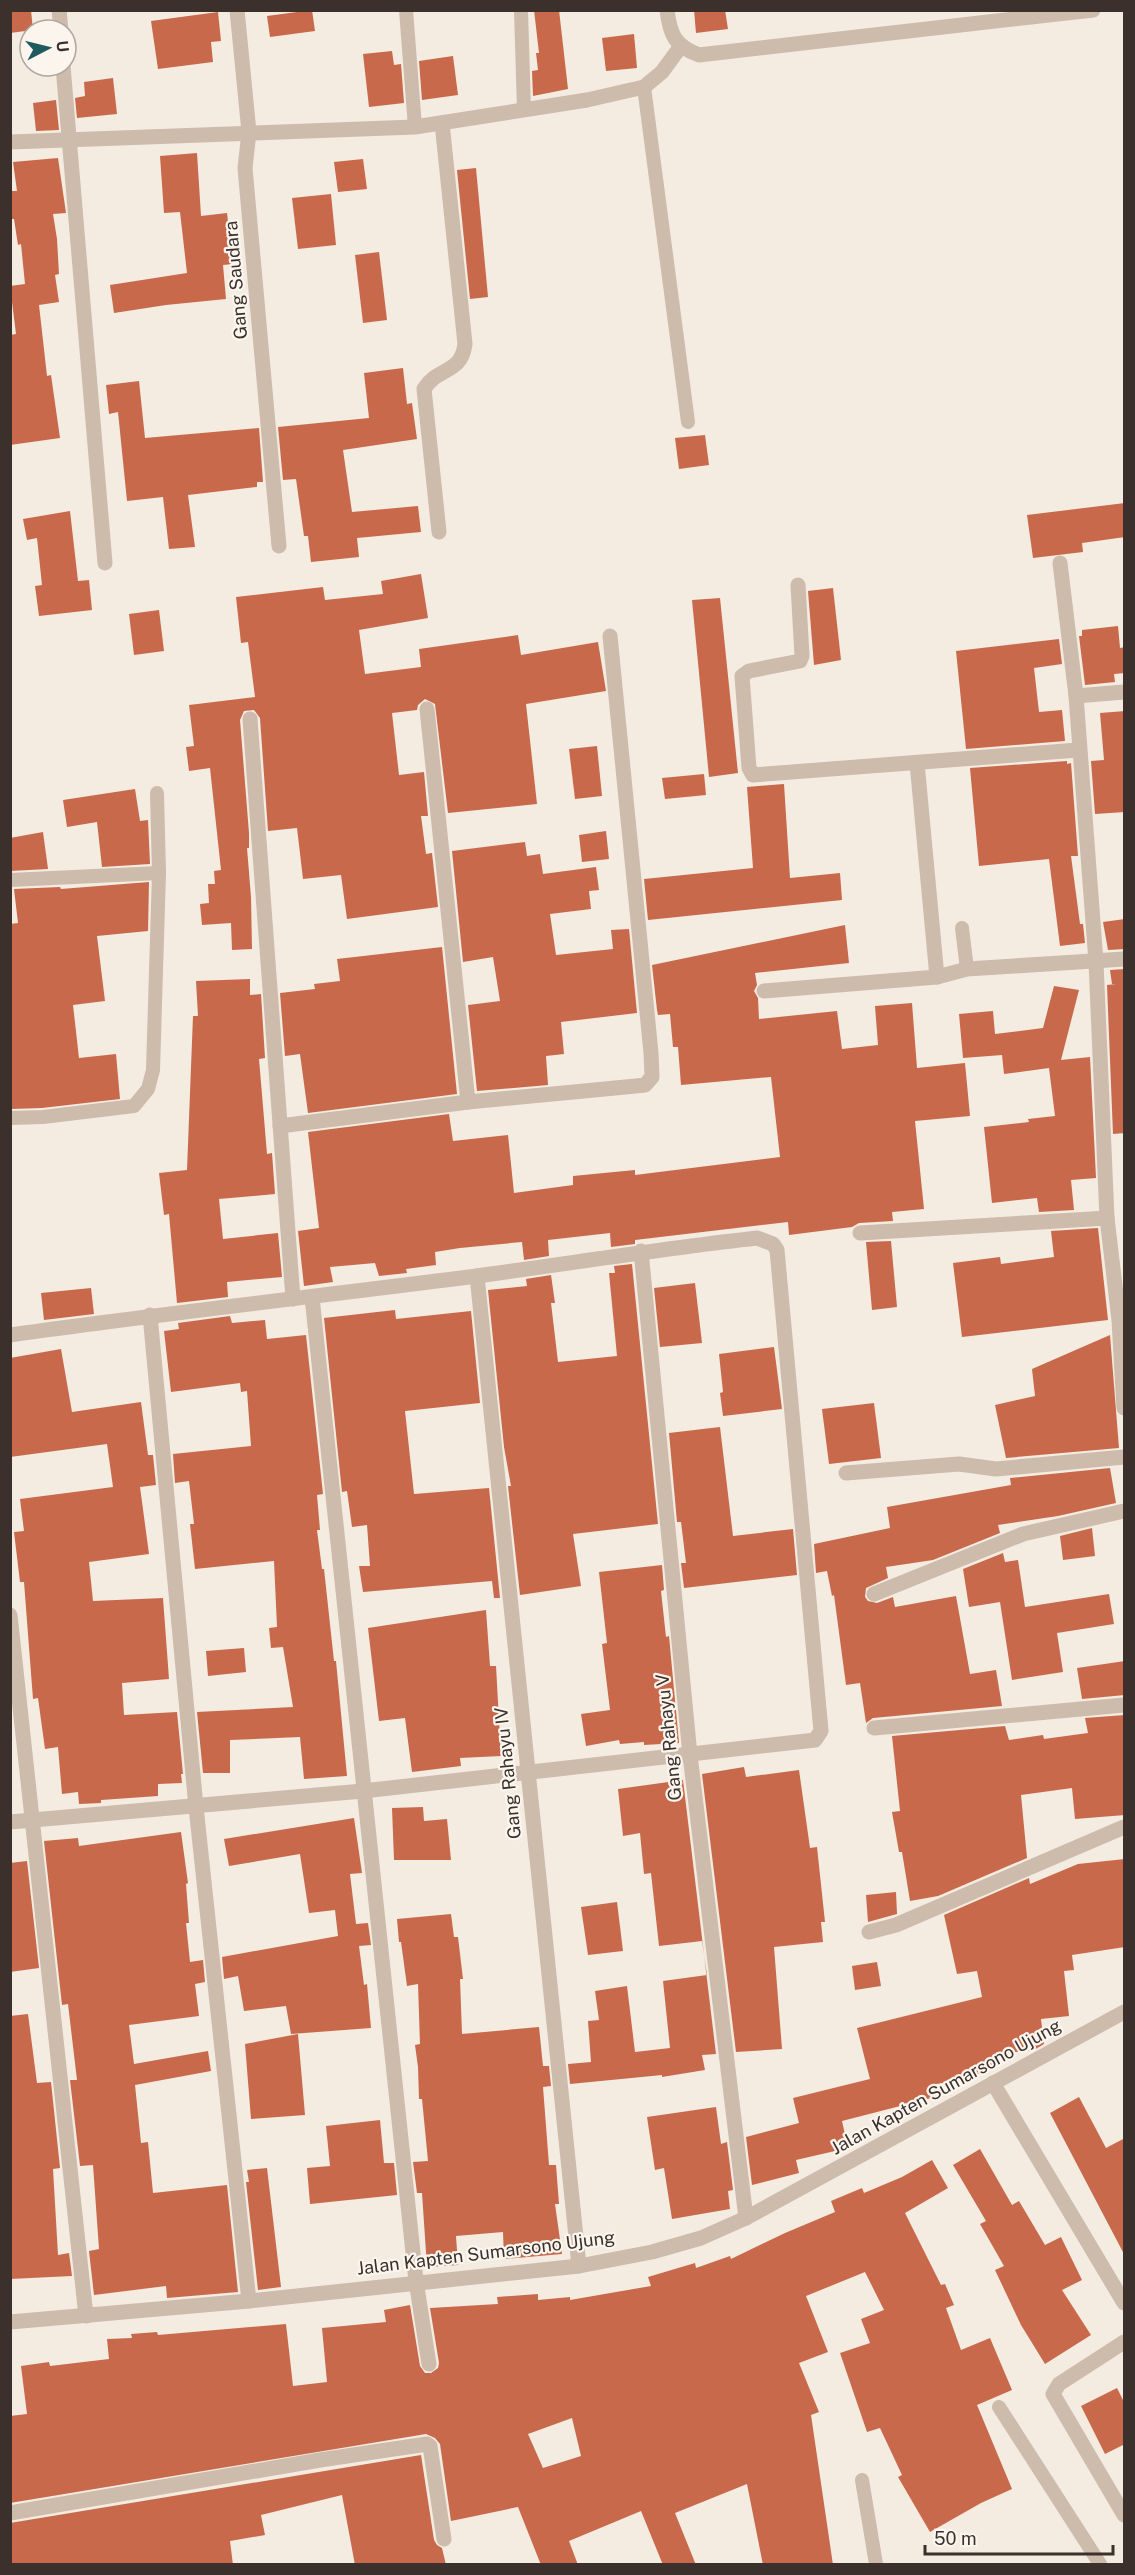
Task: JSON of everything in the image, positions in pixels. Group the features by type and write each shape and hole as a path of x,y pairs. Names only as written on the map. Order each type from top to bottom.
{"street":[{"name":"Gang Saudara","path":"237,10 249,132 245,168 279,546"},
{"path":"667,10 669,30 681,46 699,55 1093,10"},
{"path":"10,142 415,127 524,110 644,87 663,72 681,46"},
{"path":"64,78 105,563"},
{"path":"439,532 424,389 430,379 456,365 463,358 465,344 442,123"},
{"path":"1060,563 1076,696 1078,750 1096,962 1107,1218 1122,1319 1125,1408"},
{"path":"798,585 802,656 800,661 749,671 742,676 752,773 756,776 1078,750"},
{"path":"280,1125 468,1102 645,1085 652,1077 610,636"},
{"path":"1076,696 1125,692"},
{"path":"427,709 468,1102"},
{"path":"250,719 293,1299"},
{"path":"917,763 937,977"},
{"path":"764,991 937,977 967,969 1125,959"},
{"path":"860,1233 1107,1218"},
{"path":"10,1335 150,1315 477,1276 642,1251 757,1238 773,1244 777,1250 821,1731 815,1740 690,1755 363,1791 10,1822"},
{"name":"Gang Rahayu V","path":"642,1251 690,1755 746,2218"},
{"name":"Gang Rahayu IV","path":"477,1276 579,2266"},
{"path":"312,1297 416,2281 429,2364"},
{"path":"150,1315 195,1807 249,2301"},
{"path":"846,1473 960,1464 996,1469 1125,1457"},
{"path":"874,1594 1023,1534 1125,1511"},
{"path":"10,1615 86,2316"},
{"path":"874,1728 1125,1705"},
{"path":"869,1932 896,1925 1125,1827"},
{"name":"Jalan Kapten Sumarsono Ujung","path":"10,2322 249,2301 416,2281 579,2266 652,2252 692,2240 746,2218 1125,2012"},
{"path":"993,2083 1125,2303"},
{"path":"1125,2342 1059,2384 1053,2394 1125,2515"},
{"path":"10,2513 320,2460 428,2444 444,2539"}],"lane":[{"path":"406,10 415,127"},
{"path":"521,10 524,110"},
{"path":"644,87 688,422"},
{"path":"10,1118 43,1117 134,1106 148,1089 153,1070 159,873 157,793"},
{"path":"10,880 159,873"},
{"path":"962,928 967,969"},
{"path":"999,2407 1100,2565"},
{"path":"862,2480 876,2565"}],"building":[{"path":"10,10 31,10 32,18 18,18 18,32 10,33"},
{"path":"312,10 315,31 270,37 267,16"},
{"path":"534,10 559,10 568,89 533,96 532,71 538,70 536,53 539,53"},
{"path":"694,10 725,10 728,29 696,33"},
{"path":"218,12 221,41 211,42 213,62 158,69 151,21"},
{"path":"634,34 637,68 606,71 602,38"},
{"path":"392,51 394,65 401,64 404,103 369,107 363,54"},
{"path":"453,56 458,95 422,100 419,61"},
{"path":"113,78 117,114 77,118 75,98 85,96 84,82"},
{"path":"56,100 59,130 36,131 33,103"},
{"path":"197,153 201,216 227,213 233,264 223,265 226,299 114,313 110,285 187,273 180,212 164,213 160,156"},
{"path":"58,158 66,213 53,214 57,239 59,274 55,275 59,302 39,305 47,376 51,375 60,438 10,445 10,335 16,334 10,286 25,284 21,244 18,245 14,219 10,219 10,191 17,191 13,162"},
{"path":"363,159 367,189 338,192 334,162"},
{"path":"476,168 488,297 470,299 457,170"},
{"path":"331,194 336,245 298,249 292,198"},
{"path":"379,252 387,320 363,323 355,255"},
{"path":"403,368 407,404 412,403 417,439 343,450 352,512 418,506 421,532 357,538 359,557 311,562 308,536 304,536 296,479 283,480 278,427 369,418 364,373"},
{"path":"139,381 145,438 259,428 263,482 257,482 257,487 188,495 195,547 169,549 163,497 127,501 118,412 109,414 106,385"},
{"path":"705,435 709,465 679,469 675,438"},
{"path":"1125,503 1125,537 1082,543 1083,552 1033,558 1027,515"},
{"path":"70,511 78,581 89,580 92,610 39,616 35,586 42,585 37,538 27,540 23,519"},
{"path":"421,574 428,618 359,630 365,674 421,667 419,649 518,635 521,655 598,642 606,691 526,704 537,804 448,813 435,704 425,699 418,705 417,710 392,713 399,775 424,772 428,816 421,816 426,854 432,853 438,907 347,919 341,875 303,879 297,828 268,831 260,718 254,710 244,711 240,720 249,833 249,848 247,848 252,949 232,950 231,923 202,925 200,904 209,903 208,884 215,884 214,871 221,870 210,768 189,771 186,747 194,746 189,705 255,697 248,642 241,643 236,597 323,587 325,600 383,594 381,581"},
{"path":"833,588 841,660 814,665 808,591"},
{"path":"720,598 738,773 709,777 692,600"},
{"path":"159,610 164,651 134,655 129,614"},
{"path":"1118,626 1120,648 1125,647 1125,673 1114,674 1115,682 1085,685 1079,636 1082,636 1082,630"},
{"path":"1059,639 1062,664 1034,668 1039,712 1062,710 1065,741 966,749 956,651"},
{"path":"1125,711 1125,812 1095,814 1091,761 1104,760 1100,713"},
{"path":"597,746 602,796 575,799 569,749"},
{"path":"1067,761 1067,764 1071,763 1078,856 1071,856 1080,924 1083,924 1085,943 1060,946 1049,859 979,866 970,768"},
{"path":"704,774 706,795 665,799 662,778"},
{"path":"784,784 790,878 840,873 842,900 648,920 644,879 753,868 747,787"},
{"path":"135,789 140,821 148,820 150,864 102,867 97,822 67,827 63,800"},
{"path":"606,831 609,859 582,862 579,835"},
{"path":"43,832 48,869 10,871 10,838"},
{"path":"525,842 527,856 540,854 543,874 596,867 599,890 589,891 591,909 550,914 556,955 613,949 611,930 629,929 637,1013 561,1022 564,1054 546,1056 548,1085 477,1091 468,1005 500,1001 493,957 463,962 452,851"},
{"path":"149,882 148,931 97,936 105,1001 73,1005 79,1058 116,1054 120,1099 42,1108 10,1109 10,924 18,923 14,889 60,887 61,889"},
{"path":"1125,919 1125,949 1108,950 1103,922"},
{"path":"845,925 849,963 755,973 757,985 754,991 758,998 759,1019 837,1011 842,1049 878,1045 875,1006 912,1003 917,1068 965,1063 970,1116 915,1121 924,1209 892,1212 893,1221 859,1223 852,1227 789,1235 788,1222 635,1240 635,1244 611,1247 610,1233 548,1240 549,1256 524,1260 522,1242 460,1248 435,1252 436,1265 406,1269 407,1273 379,1276 375,1263 330,1267 333,1282 304,1286 298,1231 319,1228 308,1132 449,1114 453,1141 508,1135 514,1193 573,1185 573,1176 635,1170 635,1175 780,1157 771,1077 681,1085 678,1047 673,1047 670,1014 658,1015 652,965"},
{"path":"442,947 457,1094 308,1113 300,1054 285,1056 280,993 315,989 314,984 340,981 337,959"},
{"path":"1125,969 1125,1133 1113,1134 1107,985 1116,984 1112,984 1110,970"},
{"path":"250,979 250,995 261,994 265,1058 259,1059 267,1154 272,1153 275,1194 219,1199 223,1239 278,1233 282,1277 227,1282 228,1297 177,1303 169,1214 164,1215 159,1173 187,1170 193,1016 198,1016 196,981"},
{"path":"1054,986 1079,990 1061,1060 1090,1057 1096,1178 1071,1180 1074,1210 1039,1212 1037,1198 992,1203 984,1127 1029,1122 1028,1119 1055,1116 1049,1068 1004,1074 1002,1055 963,1058 959,1014 993,1011 995,1034 1043,1028"},
{"path":"1098,1228 1108,1320 962,1337 953,1263 1000,1257 1001,1264 1054,1257 1051,1231"},
{"path":"891,1241 897,1307 872,1310 866,1242"},
{"path":"632,1264 658,1524 573,1534 581,1586 520,1595 508,1486 511,1486 504,1447 488,1290 527,1286 526,1279 551,1275 555,1303 551,1303 558,1362 617,1356 609,1273 615,1273 614,1266"},
{"path":"695,1283 702,1343 660,1347 654,1288"},
{"path":"91,1288 94,1314 44,1320 41,1293"},
{"path":"395,1310 396,1319 471,1311 480,1403 405,1411 414,1494 489,1488 500,1598 494,1598 492,1581 363,1592 359,1566 370,1566 367,1525 352,1527 347,1491 342,1492 324,1318"},
{"path":"230,1316 232,1323 265,1320 267,1339 306,1335 323,1494 317,1495 320,1530 317,1530 322,1569 324,1569 334,1661 336,1661 347,1776 304,1779 300,1737 230,1740 230,1773 203,1773 197,1712 293,1707 283,1647 271,1648 269,1628 277,1627 274,1561 195,1569 190,1524 194,1524 189,1481 175,1483 173,1454 251,1446 247,1391 241,1392 240,1383 171,1392 164,1331 179,1329 178,1323"},
{"path":"1110,1335 1119,1448 1006,1458 995,1405 1035,1396 1032,1369"},
{"path":"774,1347 782,1409 723,1416 719,1354"},
{"path":"61,1349 72,1412 141,1402 148,1455 153,1455 156,1485 140,1487 149,1554 89,1562 93,1601 163,1598 169,1679 122,1683 124,1715 177,1712 182,1783 158,1784 158,1796 79,1804 78,1792 62,1794 58,1747 45,1749 38,1698 33,1699 24,1582 20,1582 14,1532 24,1531 20,1499 113,1487 107,1444 10,1457 10,1358"},
{"path":"874,1403 881,1458 829,1464 822,1409"},
{"path":"720,1427 733,1536 793,1529 797,1575 684,1588 681,1563 686,1563 681,1522 677,1522 669,1433"},
{"path":"1110,1468 1116,1503 1058,1516 998,1525 1000,1533 933,1560 886,1567 888,1578 866,1588 865,1597 868,1601 877,1603 893,1597 895,1607 956,1596 970,1674 996,1670 1002,1706 873,1718 866,1723 860,1683 846,1685 834,1595 832,1596 827,1571 816,1573 814,1544 890,1528 887,1507 1011,1485 1010,1478"},
{"path":"1092,1528 1095,1556 1063,1560 1060,1536"},
{"path":"1003,1553 1005,1562 1018,1560 1025,1607 1109,1594 1114,1624 1057,1633 1063,1672 1012,1680 1000,1602 969,1607 963,1569"},
{"path":"662,1565 664,1590 661,1591 666,1637 669,1636 679,1743 620,1744 619,1740 586,1746 581,1714 610,1710 602,1644 607,1643 599,1572"},
{"path":"486,1610 490,1666 496,1666 501,1756 460,1758 461,1766 412,1772 405,1718 379,1721 368,1628"},
{"path":"244,1648 246,1672 208,1676 206,1651"},
{"path":"1125,1661 1125,1695 1082,1699 1077,1668"},
{"path":"1125,1715 1125,1815 1075,1819 1072,1788 1021,1795 1027,1858 938,1896 910,1901 902,1852 899,1852 892,1812 900,1811 892,1736 1005,1726 1009,1740 1043,1735 1044,1739 1088,1733 1085,1718"},
{"path":"744,1767 746,1777 799,1770 810,1848 817,1847 825,1922 821,1922 823,1942 774,1947 782,2049 736,2052 702,1774"},
{"path":"683,1780 704,1956 702,1941 659,1946 651,1873 644,1874 640,1833 623,1836 618,1789"},
{"path":"423,1807 424,1821 447,1819 451,1860 394,1860 392,1808"},
{"path":"354,1818 362,1873 350,1874 356,1924 368,1923 371,1945 359,1946 364,1985 367,1984 371,2028 291,2034 286,2006 244,2011 238,1976 224,1979 222,1957 338,1936 335,1910 309,1913 300,1854 229,1866 224,1839"},
{"path":"181,1832 188,1883 186,1884 189,1923 186,1923 190,1962 203,1960 205,1982 195,1984 199,2016 129,2025 134,2064 208,2051 211,2071 135,2085 141,2143 148,2142 153,2193 227,2185 238,2292 167,2298 166,2286 94,2295 89,2251 99,2249 93,2165 80,2166 70,2080 77,2080 68,2004 62,2005 44,1841 78,1838 79,1846"},
{"path":"1125,1859 1125,1947 1072,1955 1074,1970 1064,1971 1069,2016 1041,2019 1044,2044 1034,2050 1006,2053 1009,2060 965,2080 936,2084 939,2096 842,2121 848,2148 796,2160 799,2173 752,2185 746,2137 799,2123 793,2098 870,2079 857,2028 982,1997 977,1971 957,1974 944,1915 1029,1878 1030,1884 1078,1864"},
{"path":"27,1861 39,1968 10,1972 10,1863"},
{"path":"896,1892 897,1914 868,1922 866,1895"},
{"path":"617,1902 623,1951 588,1955 581,1907"},
{"path":"451,1914 454,1937 458,1937 463,1979 460,1979 462,2034 539,2027 543,2066 549,2066 551,2086 543,2087 549,2165 556,2165 559,2204 555,2204 562,2254 504,2259 503,2232 456,2236 458,2265 427,2267 422,2193 417,2193 413,2162 428,2161 422,2099 419,2099 415,2045 420,2044 418,1984 407,1986 397,1919"},
{"path":"877,1962 881,1986 855,1990 852,1966"},
{"path":"706,1975 716,2054 702,2055 705,2070 662,2077 662,2075 570,2084 568,2064 591,2062 588,2021 599,2020 595,1991 627,1986 635,2052 670,2048 663,1981"},
{"path":"28,2014 37,2083 51,2082 60,2168 53,2169 58,2255 69,2253 72,2276 10,2279 10,2016"},
{"path":"298,2034 305,2115 251,2119 245,2044"},
{"path":"1079,2097 1106,2148 1125,2138 1125,2256 1050,2113"},
{"path":"716,2107 721,2144 727,2142 733,2190 728,2191 730,2209 672,2219 664,2168 655,2170 647,2117"},
{"path":"380,2120 384,2163 394,2163 397,2195 310,2204 307,2168 330,2166 326,2126"},
{"path":"980,2149 1012,2205 1019,2201 1045,2245 1061,2237 1082,2280 1062,2290 1091,2335 1045,2364 1021,2325 995,2270 1004,2266 980,2224 986,2221 953,2165"},
{"path":"932,2160 948,2188 905,2213 941,2285 945,2284 954,2305 946,2308 961,2350 990,2338 1012,2390 977,2405 1012,2489 981,2503 930,2532 898,2477 902,2475 880,2428 867,2432 840,2353 870,2343 861,2319 884,2310 865,2272 806,2296 828,2352 799,2363 819,2412 811,2415 833,2565 763,2565 747,2484 675,2513 696,2565 663,2565 641,2511 569,2541 578,2565 541,2565 518,2507 451,2521 440,2444 435,2438 426,2434 10,2503 10,2416 27,2414 21,2366 49,2362 50,2366 109,2359 107,2339 132,2338 131,2334 157,2332 158,2335 286,2324 293,2386 327,2382 322,2328 386,2322 384,2310 410,2305 420,2366 425,2373 431,2373 438,2368 439,2363 430,2308 498,2304 497,2297 538,2294 538,2300 570,2297 570,2300 651,2286 648,2277 695,2263 696,2268 730,2256 731,2259 835,2212 831,2201 862,2188 864,2193 902,2177","holes":["572,2418 581,2456 543,2468 528,2434"]},
{"path":"267,2168 281,2287 258,2290 246,2182 249,2182 247,2170"},
{"path":"1117,2388 1125,2404 1125,2444 1105,2454 1081,2406"},
{"path":"421,2455 434,2540 442,2548 446,2565 355,2565 342,2495 261,2515 265,2535 230,2541 233,2565 10,2565 10,2523"}]}
